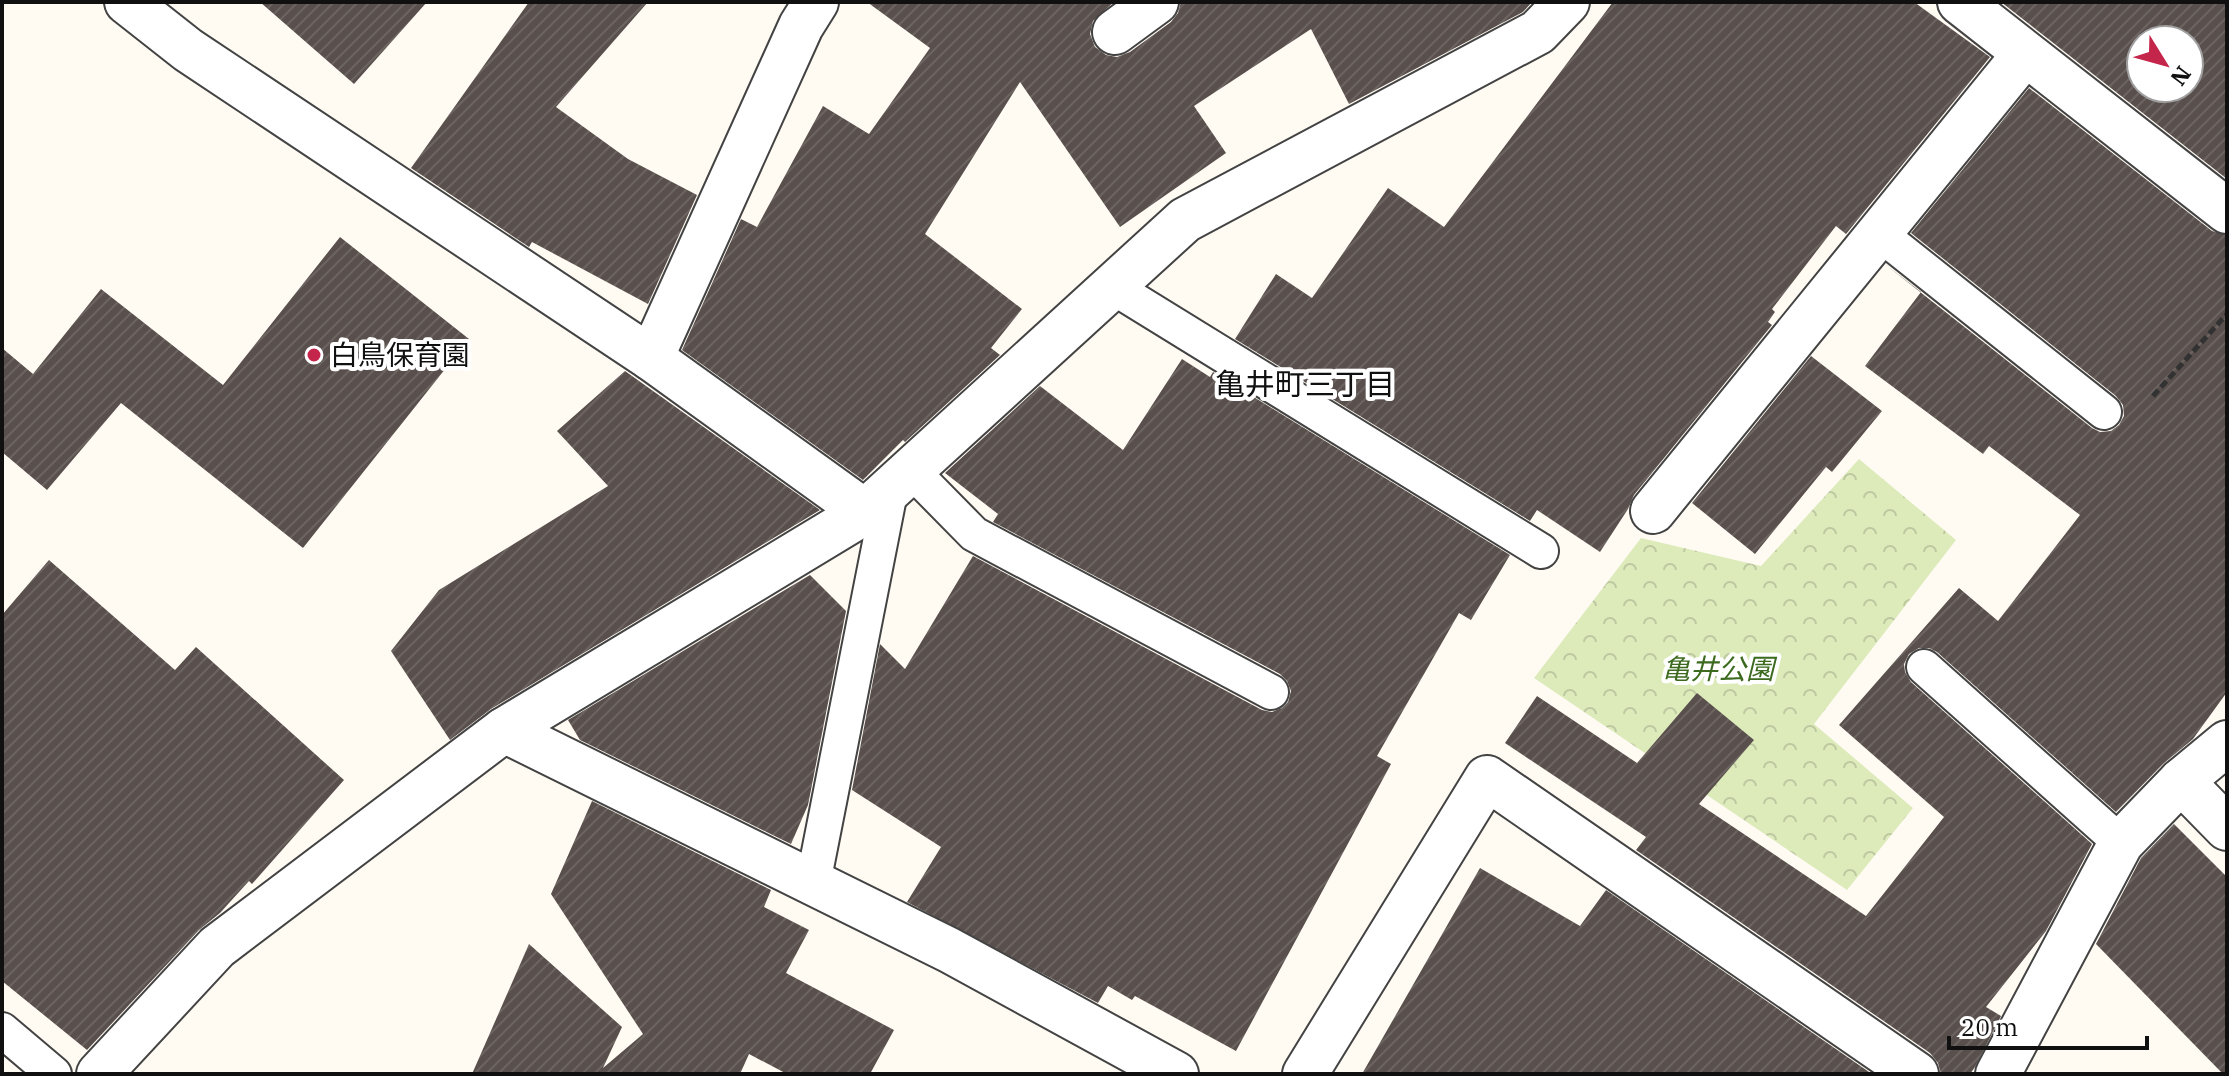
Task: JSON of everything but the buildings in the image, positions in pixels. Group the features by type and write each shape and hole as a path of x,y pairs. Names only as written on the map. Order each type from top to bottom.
{"street":[{"path":"127,2 188,50 651,358 889,490"},
{"path":"651,358 801,26 816,2"},
{"path":"1115,32 1156,2"},
{"path":"99,1074 217,947 504,730 889,490 1185,220 1538,32 1567,2"},
{"path":"1960,2 2227,211"},
{"path":"1653,511 2025,54"},
{"path":"504,730 949,950 1176,1074"},
{"path":"1998,1074 2121,843 2181,781 2227,743"},
{"path":"1305,1074 1487,778 1916,1074"},
{"path":"2181,781 2227,828"}],"lane":[{"path":"1880,234 2104,412"},
{"path":"1113,287 1541,551"},
{"path":"813,883 889,490 1271,692"},
{"path":"1924,667 2121,843"},
{"path":"2,1030 54,1074"}],"path":[{"path":"2104,412 2137,413 2227,314"}],"green space":[{"name":"亀井公園","path":"1859,459 1956,540 1814,724 1913,808 1847,890 1534,678 1641,538 1761,566"}],"place":[{"name":"白鳥保育園","path":"314,355"}],"district":[{"name":"亀井町三丁目","path":"1305,385"}]}
